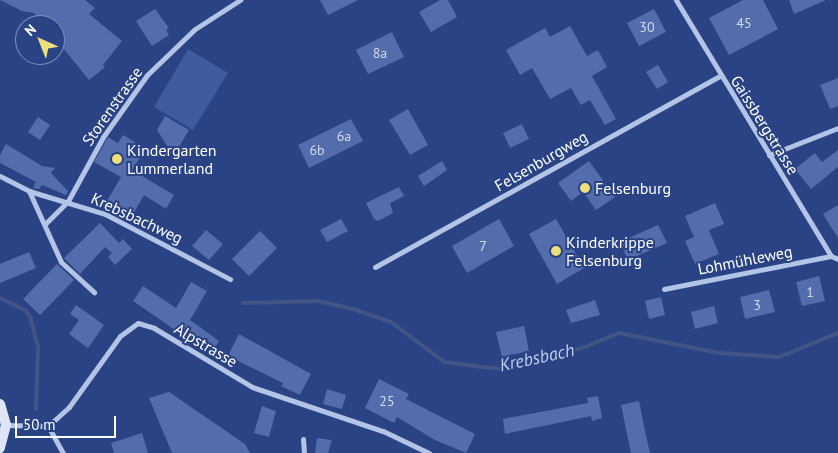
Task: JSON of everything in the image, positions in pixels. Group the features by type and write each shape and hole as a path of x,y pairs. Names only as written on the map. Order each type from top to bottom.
{"main road":[{"path":"0,404 6,425 0,448"}],"street":[{"name":"Storenstrasse","path":"46,224 68,201 103,137 147,75 195,29 240,0"},
{"name":"Gaissbergstrasse","path":"676,0 720,76 831,256"},
{"name":"Felsenburgweg","path":"375,267 720,76"},
{"path":"769,156 838,128"},
{"path":"0,176 29,191 46,224 62,262 94,292"},
{"name":"Krebsbachweg","path":"29,191 68,201 139,229 230,279"},
{"path":"831,256 838,259"},
{"name":"Lohmühleweg","path":"664,289 831,256"},
{"name":"Alpstrasse","path":"48,426 69,407 120,336 138,323 154,328 252,387 383,431 429,453"},
{"path":"6,425 48,426 63,453"},
{"path":"303,439 304,453"}],"shaded area":[{"path":"188,49 228,73 193,130 154,107"}],"building":[{"path":"0,0 85,0 95,8 89,14 122,41 103,65 105,67 89,80 65,50 65,15 36,15 22,11"},
{"path":"320,0 358,0 328,15"},
{"path":"440,0 448,0 457,17 431,32 419,12"},
{"path":"743,0 763,0 778,29 729,55 709,18"},
{"path":"789,0 826,0 794,14"},
{"path":"155,9 169,28 166,30 169,35 152,46 136,21"},
{"path":"654,9 666,32 639,46 627,23"},
{"path":"570,26 587,56 598,50 607,67 592,76 616,119 605,125 590,100 581,105 571,88 550,99 532,68 520,75 506,50 545,28 550,37"},
{"path":"392,32 404,57 368,74 356,50"},
{"path":"658,65 668,82 657,89 646,72"},
{"path":"838,78 838,106 830,109 820,85"},
{"path":"408,109 428,145 410,155 389,120"},
{"path":"165,116 189,130 177,150 168,147 157,130"},
{"path":"38,117 50,125 40,140 28,132"},
{"path":"351,119 363,141 309,168 298,145"},
{"path":"522,124 529,139 510,148 503,133"},
{"path":"123,135 135,142 131,150 141,156 132,170 174,195 166,209 144,195 131,218 105,204 121,177 94,162 108,137 118,143"},
{"path":"6,144 42,166 55,168 51,173 68,191 66,195 42,185 39,189 33,188 36,182 0,163 0,155"},
{"path":"838,150 838,167 811,189 795,169 815,153 822,162"},
{"path":"442,161 447,170 424,186 418,176"},
{"name":"Felsenburg","path":"589,161 615,197 596,210 583,192 571,201 558,183"},
{"path":"399,187 404,196 390,203 393,213 378,221 374,219 366,203"},
{"path":"715,203 724,224 709,230 719,254 695,264 685,241 694,237 685,216"},
{"path":"838,205 838,238 823,214"},
{"path":"341,219 348,231 327,242 320,230"},
{"path":"499,219 514,246 467,273 452,246"},
{"name":"Kinderkrippe Felsenburg","path":"556,219 584,268 557,284 529,234"},
{"path":"100,223 119,243 123,239 132,249 115,265 108,257 112,253 105,247 80,274 64,258"},
{"path":"658,225 667,243 628,260 620,242"},
{"path":"206,230 223,244 209,260 192,246"},
{"path":"260,231 277,248 249,276 232,259"},
{"path":"29,252 36,268 0,283 0,264"},
{"path":"57,264 74,280 40,315 23,299"},
{"path":"819,276 825,301 802,306 796,282"},
{"path":"191,282 207,291 190,320 219,341 210,354 133,301 143,286 176,308"},
{"path":"769,290 775,312 745,319 740,297"},
{"path":"661,297 665,315 649,319 645,301"},
{"path":"595,300 600,315 571,323 566,310"},
{"path":"76,305 104,325 88,348 69,334 79,320 70,314"},
{"path":"714,306 718,323 695,329 691,312"},
{"path":"524,326 529,351 502,357 496,332"},
{"path":"239,334 311,374 300,395 281,386 283,383 228,356"},
{"path":"379,379 409,394 406,399 475,434 466,453 435,440 397,417 394,423 365,408"},
{"path":"327,389 346,395 342,409 323,404"},
{"path":"169,392 245,444 250,453 172,453 149,398"},
{"path":"598,396 602,418 592,421 591,416 505,434 503,419 588,403 587,398"},
{"path":"639,401 650,453 631,453 621,405"},
{"path":"262,406 276,411 269,437 254,433"},
{"path":"142,433 148,453 114,453 111,443"},
{"path":"317,438 332,440 328,453 315,453"}],"waterway":[{"path":"0,298 25,310 30,317 38,346 36,409"},
{"name":"Krebsbach","path":"243,303 318,301 356,310 391,322 444,362 500,369 582,348 619,333 719,353 779,357 838,333"}],"place":[{"name":"Kindergarten Lummerland","path":"117,159"},
{"name":"Felsenburg","path":"585,188"},
{"name":"Kinderkrippe Felsenburg","path":"556,251"}]}
